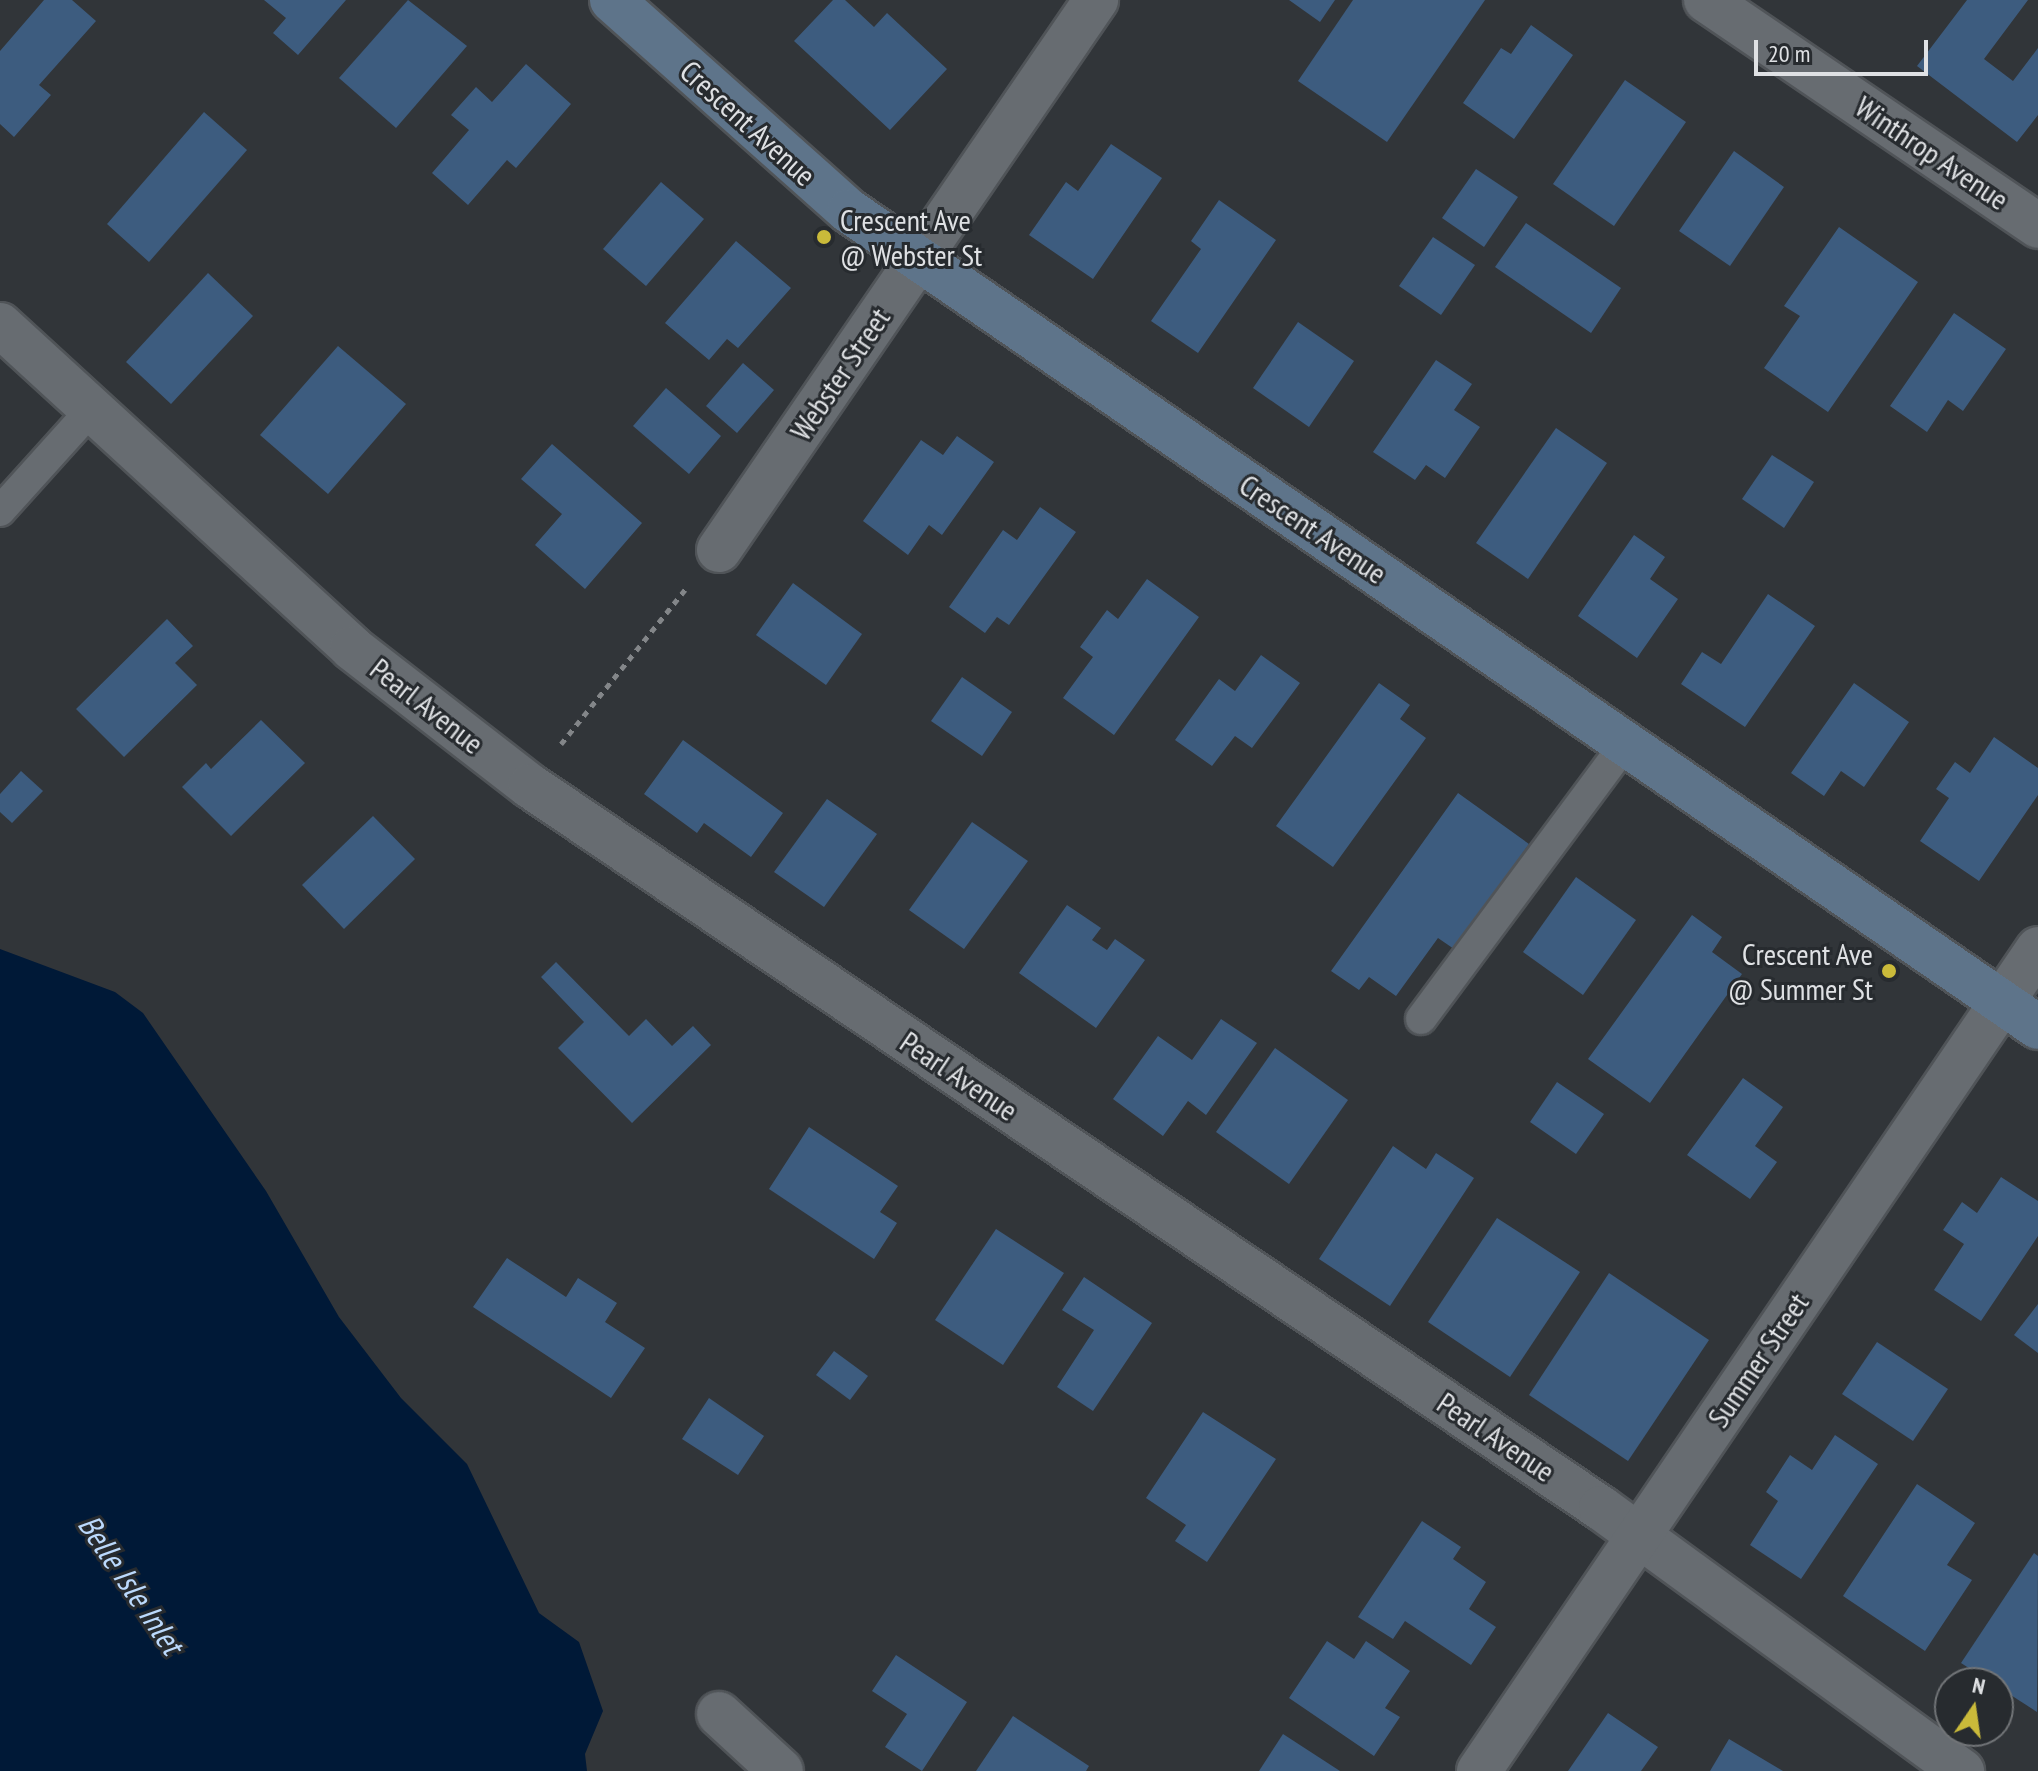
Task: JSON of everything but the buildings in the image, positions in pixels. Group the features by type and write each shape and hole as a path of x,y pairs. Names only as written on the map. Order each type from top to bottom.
{"street":[{"name":"Crescent Avenue","path":"612,0 804,176 919,259 2038,1027"},
{"name":"Webster Street","path":"719,550 1096,0"},
{"name":"Winthrop Avenue","path":"1706,0 2038,226"},
{"name":"Pearl Avenue","path":"0,325 352,648 530,786 1639,1535 1962,1771"},
{"name":"Summer Street","path":"1479,1771 2038,949"},
{"path":"719,1714 781,1771"}],"lane":[{"path":"0,511 91,410"},
{"path":"1421,1019 1626,743"}],"path":[{"path":"593,699 719,550"}],"water":[{"name":"Belle Isle Inlet","path":"0,949 115,992 143,1013 266,1191 339,1317 401,1398 467,1464 539,1613 579,1642 603,1711 585,1754 587,1771 0,1771"}],"place":[{"name":"Crescent Ave @ Webster St","path":"824,237"},
{"name":"Crescent Ave @ Summer St","path":"1889,971"}]}
